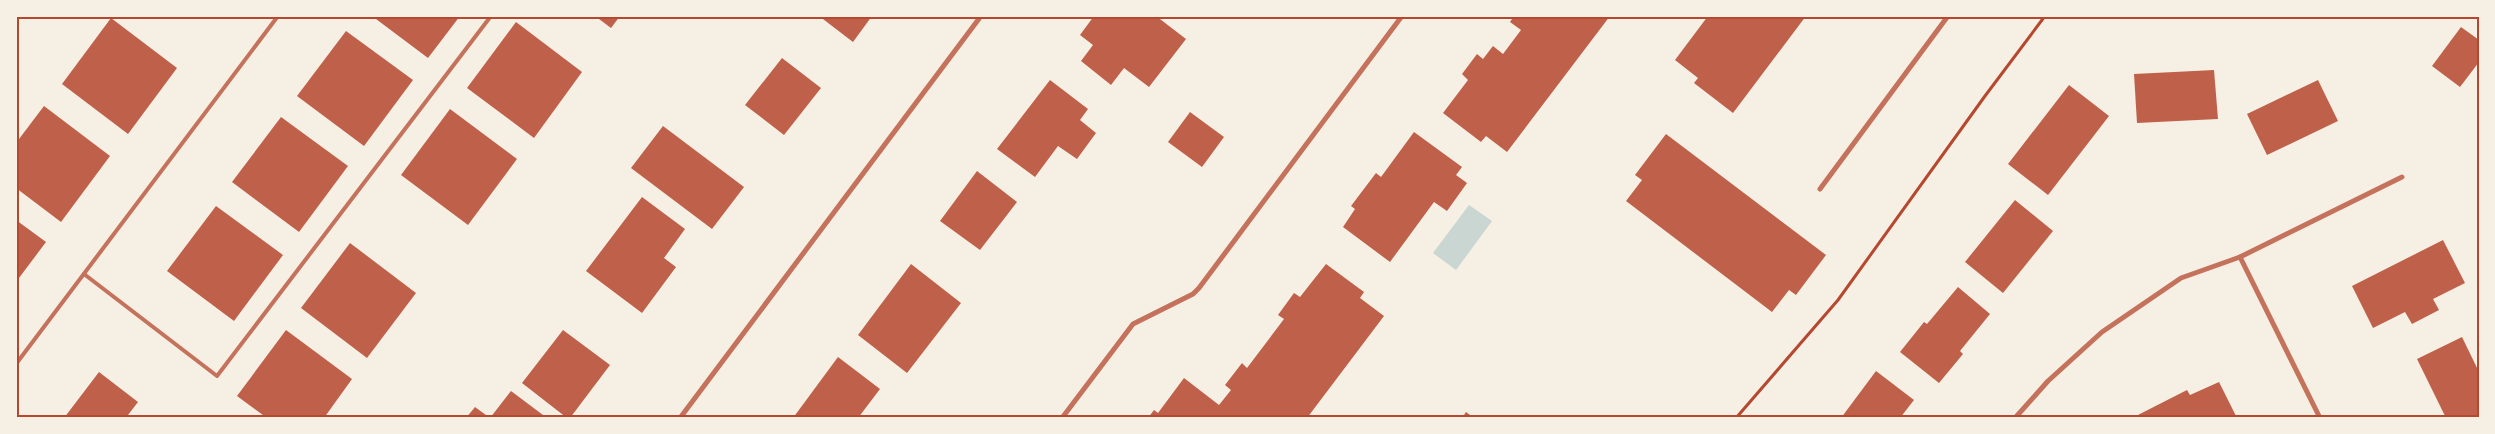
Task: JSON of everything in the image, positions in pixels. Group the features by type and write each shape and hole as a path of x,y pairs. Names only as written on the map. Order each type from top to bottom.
{"street":[{"path":"680,418 981,16"},
{"path":"1062,418 1133,324 1193,294 1200,288 1402,16"},
{"path":"1820,189 1948,16"},
{"path":"2015,418 2048,381 2076,354 2130,311 2181,278 2240,257 2402,177"},
{"path":"2240,257 2320,418"}],"lane":[{"path":"16,364 278,16"},
{"path":"84,274 217,376 491,16"}],"path":[{"path":"1736,418 1838,300 2045,16"}],"shaded area":[{"path":"1469,205 1492,221 1456,270 1433,253"}],"building":[{"path":"372,16 460,16 428,58"},
{"path":"595,16 620,16 611,28"},
{"path":"819,16 872,16 853,42"},
{"path":"1094,16 1156,16 1186,39 1149,87 1124,68 1111,85 1081,61 1093,45 1080,35"},
{"path":"1514,16 1610,16 1507,152 1486,136 1481,142 1443,113 1468,80 1462,74 1477,54 1483,59 1493,46 1503,54 1521,30 1510,22"},
{"path":"1708,16 1806,16 1733,113 1694,83 1698,78 1675,60"},
{"path":"111,18 177,68 128,134 62,84"},
{"path":"516,22 582,72 534,138 467,88"},
{"path":"2461,27 2479,40 2479,62 2460,87 2432,66"},
{"path":"346,31 413,80 364,146 297,96"},
{"path":"782,58 821,88 784,135 745,105"},
{"path":"2214,70 2218,119 2137,123 2134,74"},
{"path":"1050,80 1088,109 1080,120 1096,133 1077,159 1058,146 1035,177 997,149"},
{"path":"2318,80 2338,121 2267,155 2247,114"},
{"path":"2069,85 2109,116 2048,195 2008,164"},
{"path":"44,106 110,156 61,222 16,188 16,143"},
{"path":"450,109 517,159 468,225 401,175"},
{"path":"1190,112 1224,137 1202,167 1168,142"},
{"path":"281,117 348,166 299,232 232,182"},
{"path":"663,126 744,187 712,229 631,168"},
{"path":"1414,132 1462,167 1456,175 1467,183 1447,211 1434,202 1390,262 1343,227 1355,209 1351,206 1376,173 1381,177"},
{"path":"1666,134 1826,255 1796,295 1789,290 1772,312 1626,201 1642,180 1635,175"},
{"path":"977,171 1017,202 980,250 940,221"},
{"path":"642,197 685,229 664,258 676,267 642,313 586,271"},
{"path":"2015,200 2053,231 2003,293 1965,262"},
{"path":"216,206 283,255 234,321 167,271"},
{"path":"16,220 46,242 16,282"},
{"path":"2443,240 2465,283 2433,299 2439,310 2412,324 2405,312 2373,328 2352,286"},
{"path":"350,243 416,293 367,358 301,308"},
{"path":"911,264 961,303 907,373 858,335"},
{"path":"1326,264 1364,292 1360,298 1384,316 1307,418 1148,418 1154,410 1158,413 1184,378 1219,405 1231,390 1225,385 1242,363 1247,368 1284,319 1278,315 1294,293 1300,297"},
{"path":"1958,287 1990,314 1960,351 1963,354 1939,383 1900,352 1924,322 1927,324"},
{"path":"286,330 352,379 324,418 267,418 237,396"},
{"path":"563,330 610,365 570,418 567,418 522,383"},
{"path":"2462,337 2479,372 2479,418 2446,418 2417,359"},
{"path":"838,357 880,389 858,418 793,418"},
{"path":"1876,371 1914,400 1900,418 1841,418"},
{"path":"99,372 138,402 128,415 132,418 64,418"},
{"path":"2219,382 2237,418 2132,418 2187,390 2190,395"},
{"path":"511,391 547,418 490,418"},
{"path":"475,407 490,418 466,418"},
{"path":"1466,412 1474,418 1462,418"}]}
